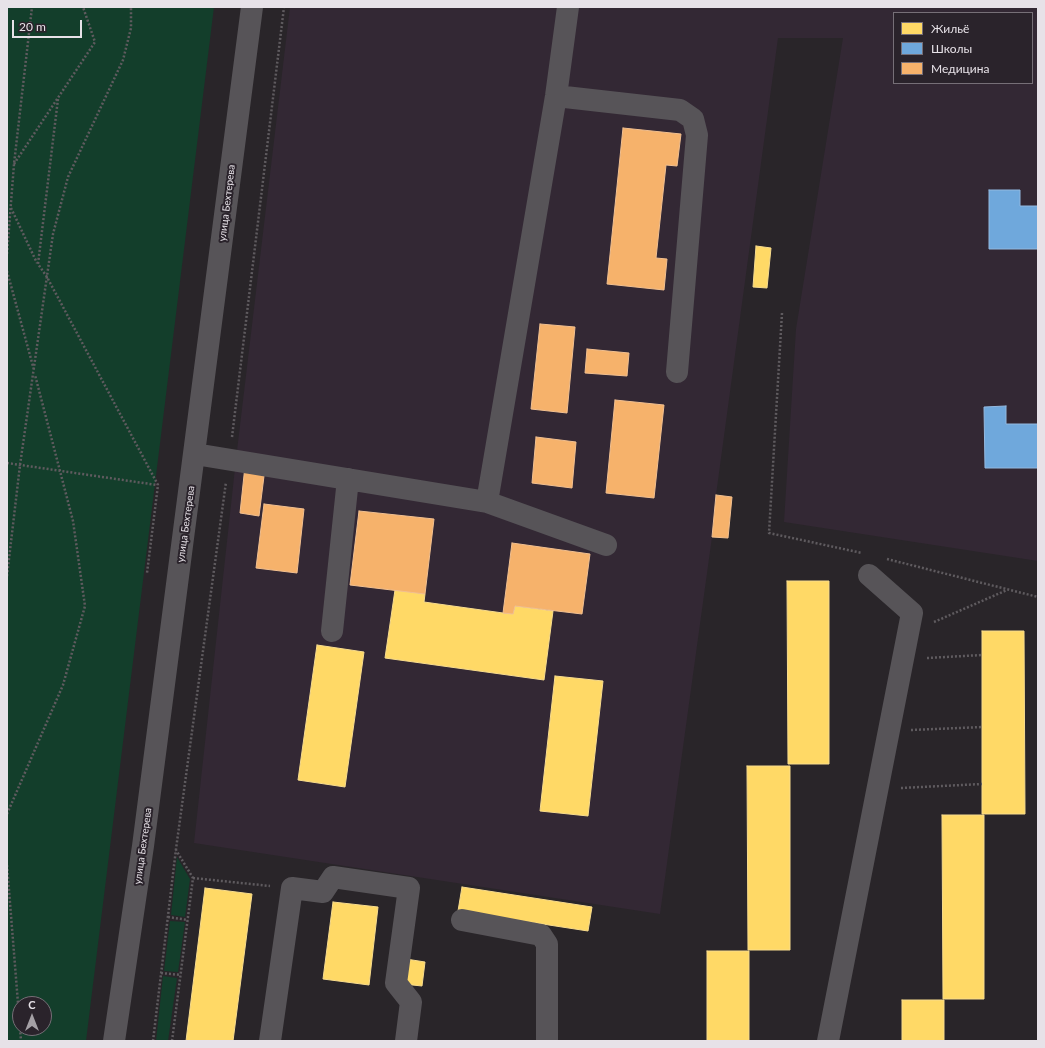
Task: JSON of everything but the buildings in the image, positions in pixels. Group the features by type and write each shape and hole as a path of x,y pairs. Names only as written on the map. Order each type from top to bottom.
{"street":[{"name":"улица Бехтерева","path":"114,1041 143,846 252,7"},
{"path":"487,502 556,96 568,7"},
{"path":"556,96 680,110 693,120 697,135 677,372"},
{"path":"195,454 487,502 606,546"},
{"path":"332,631 348,479"},
{"path":"828,1041 912,613 869,574"},
{"path":"270,1041 292,888 323,892 333,877 409,888 396,984 411,1002 406,1041"},
{"path":"462,920 541,935 547,944 547,1041"}],"path":[{"path":"7,254 14,164 32,7"},
{"path":"14,164 95,42 82,7"},
{"path":"7,576 20,465 53,234 68,177 123,60 131,28 131,7"},
{"path":"153,1041 176,849 229,459 284,7"},
{"path":"38,264 58,99"},
{"path":"11,208 38,264 47,277 158,485 147,573"},
{"path":"7,271 58,470 73,521 85,606 63,685 7,814"},
{"path":"782,312 769,534 870,555 869,574"},
{"path":"7,463 158,485"},
{"path":"886,559 1038,598"},
{"path":"908,634 1008,590"},
{"path":"903,659 982,655"},
{"path":"889,730 982,727"},
{"path":"877,788 982,784"},
{"path":"172,1041 193,878 176,849"},
{"path":"7,865 21,1041"},
{"path":"193,878 292,888"},
{"path":"168,917 188,920"},
{"path":"161,973 180,975"}],"shaded area":[{"path":"290,7 1038,7 1038,561 784,522 796,329 843,38 778,38 716,495 712,537 660,914 194,843 236,459"}],"green space":[{"path":"7,7 214,7 86,1041 7,1041"},
{"path":"177,857 190,879 185,917 171,915"},
{"path":"170,921 185,922 178,972 164,971"},
{"path":"163,976 177,978 168,1041 156,1041"}]}
